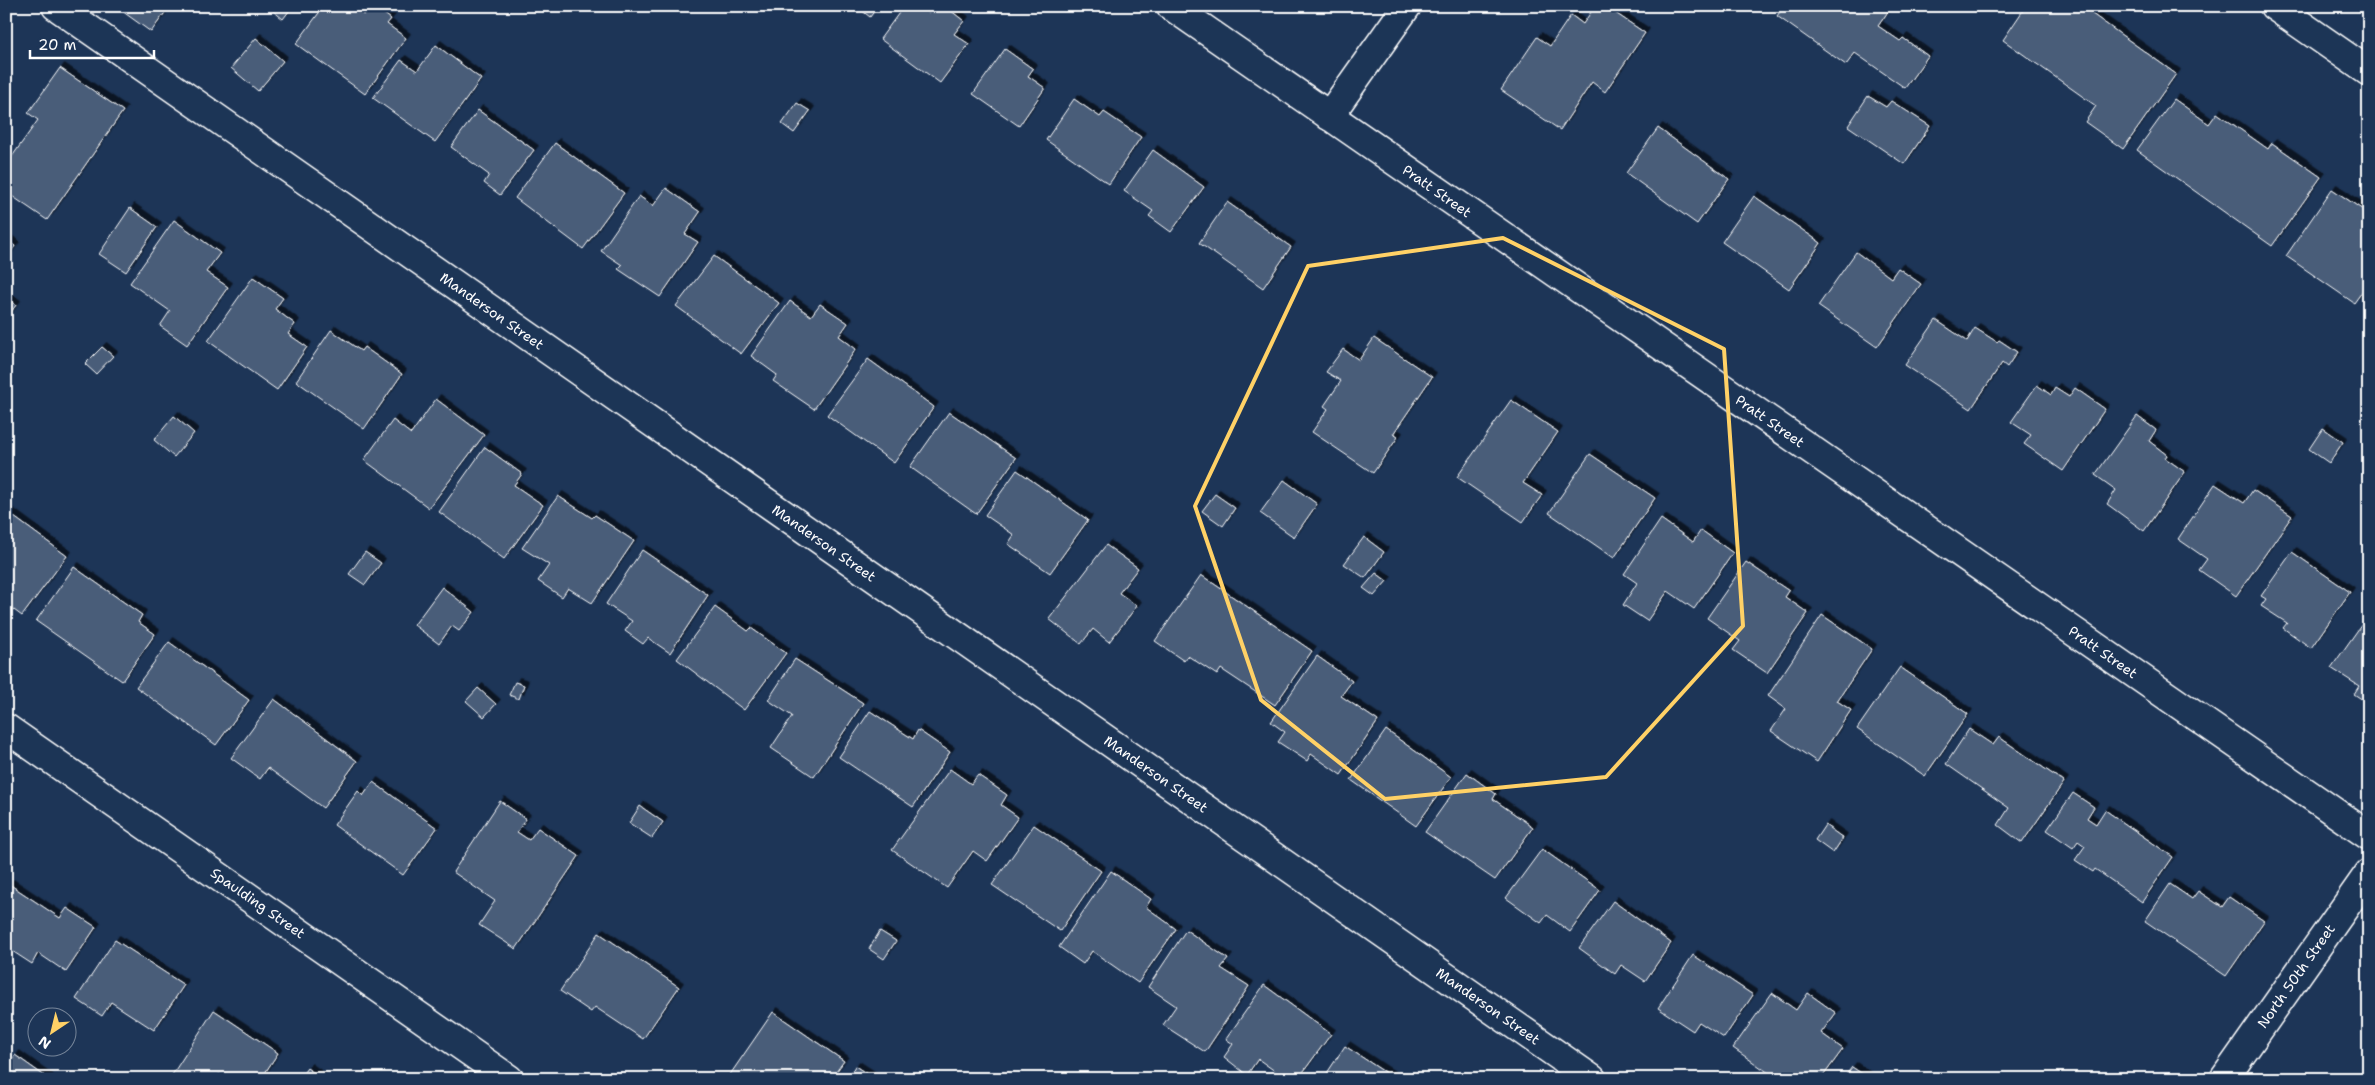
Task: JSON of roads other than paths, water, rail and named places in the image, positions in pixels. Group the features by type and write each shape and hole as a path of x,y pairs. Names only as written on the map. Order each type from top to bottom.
{"street":[{"name":"Manderson Street","path":"56,6 1592,1079"},
{"name":"Pratt Street","path":"1171,6 2369,836"},
{"path":"1329,116 1407,6"},
{"path":"2274,6 2369,72"},
{"name":"Spaulding Street","path":"6,728 509,1079"},
{"name":"North 50th Street","path":"2224,1079 2369,873"}]}
